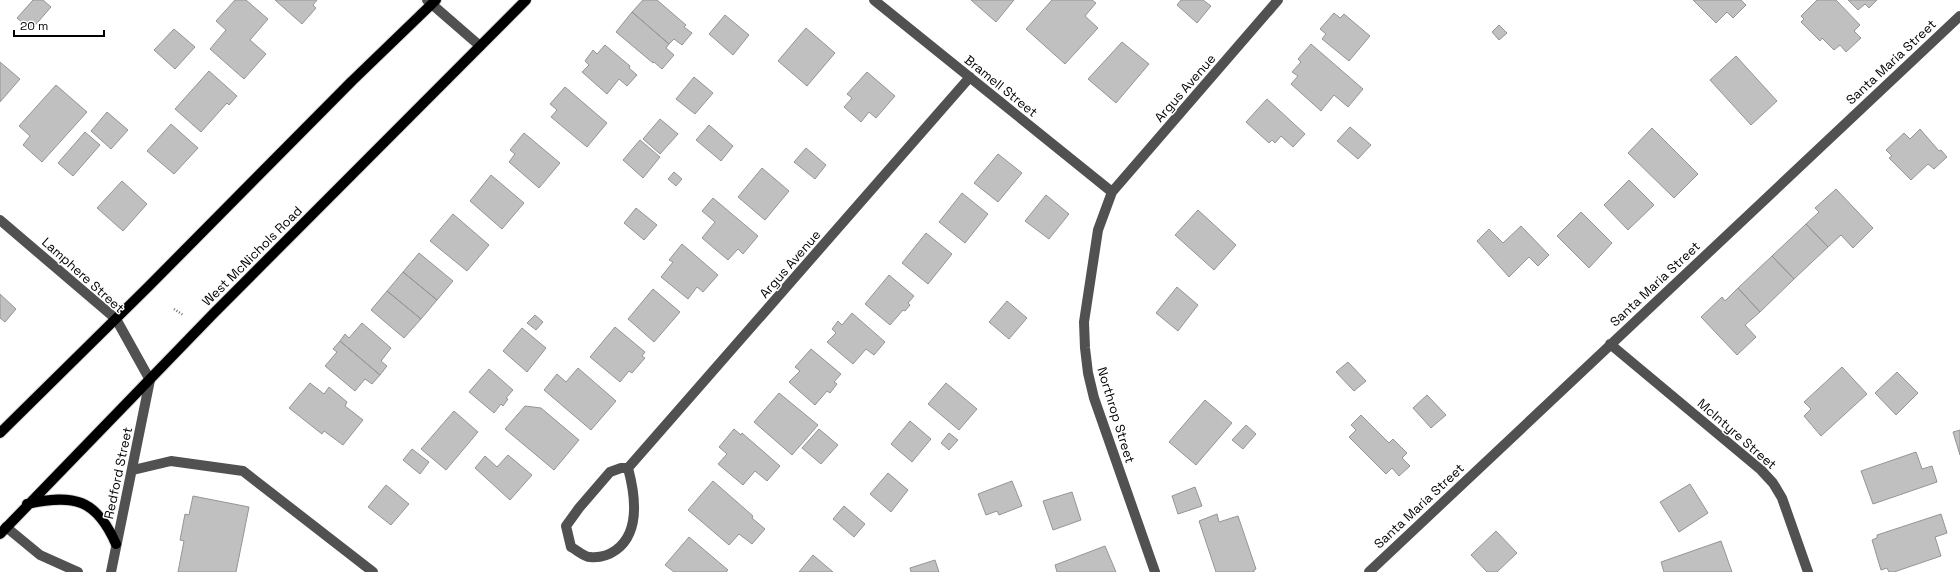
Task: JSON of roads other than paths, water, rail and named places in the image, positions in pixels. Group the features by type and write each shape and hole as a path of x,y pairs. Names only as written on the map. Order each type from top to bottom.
{"main road":[{"name":"West McNichols Road","path":"2,527 28,504 526,0"},
{"path":"0,433 116,319 432,2"},
{"path":"28,504 48,500 75,500 88,507 99,516 109,528 116,544"}],"street":[{"name":"Bramell Street","path":"874,0 1112,192"},
{"name":"Argus Avenue","path":"1112,192 1278,0"},
{"path":"432,2 480,46"},
{"name":"Santa Maria Street","path":"1369,572 1960,16"},
{"name":"Argus Avenue","path":"628,468 970,77"},
{"name":"Northrop Street","path":"1112,192 1098,230 1084,322 1085,348 1088,373 1094,398 1155,572"},
{"name":"Lamphere Street","path":"0,220 116,319 150,380"},
{"name":"McIntyre Street","path":"1610,344 1761,470 1773,483 1782,498 1808,572"},
{"name":"Redford Street","path":"111,572 133,470 150,380"},
{"path":"133,470 171,461 243,471 373,572"},
{"path":"621,468 628,468 633,486 634,508 630,533 625,543 608,556 589,557 571,547 566,526 578,508 610,472 621,468"},
{"path":"2,527 40,555 78,572"}]}
